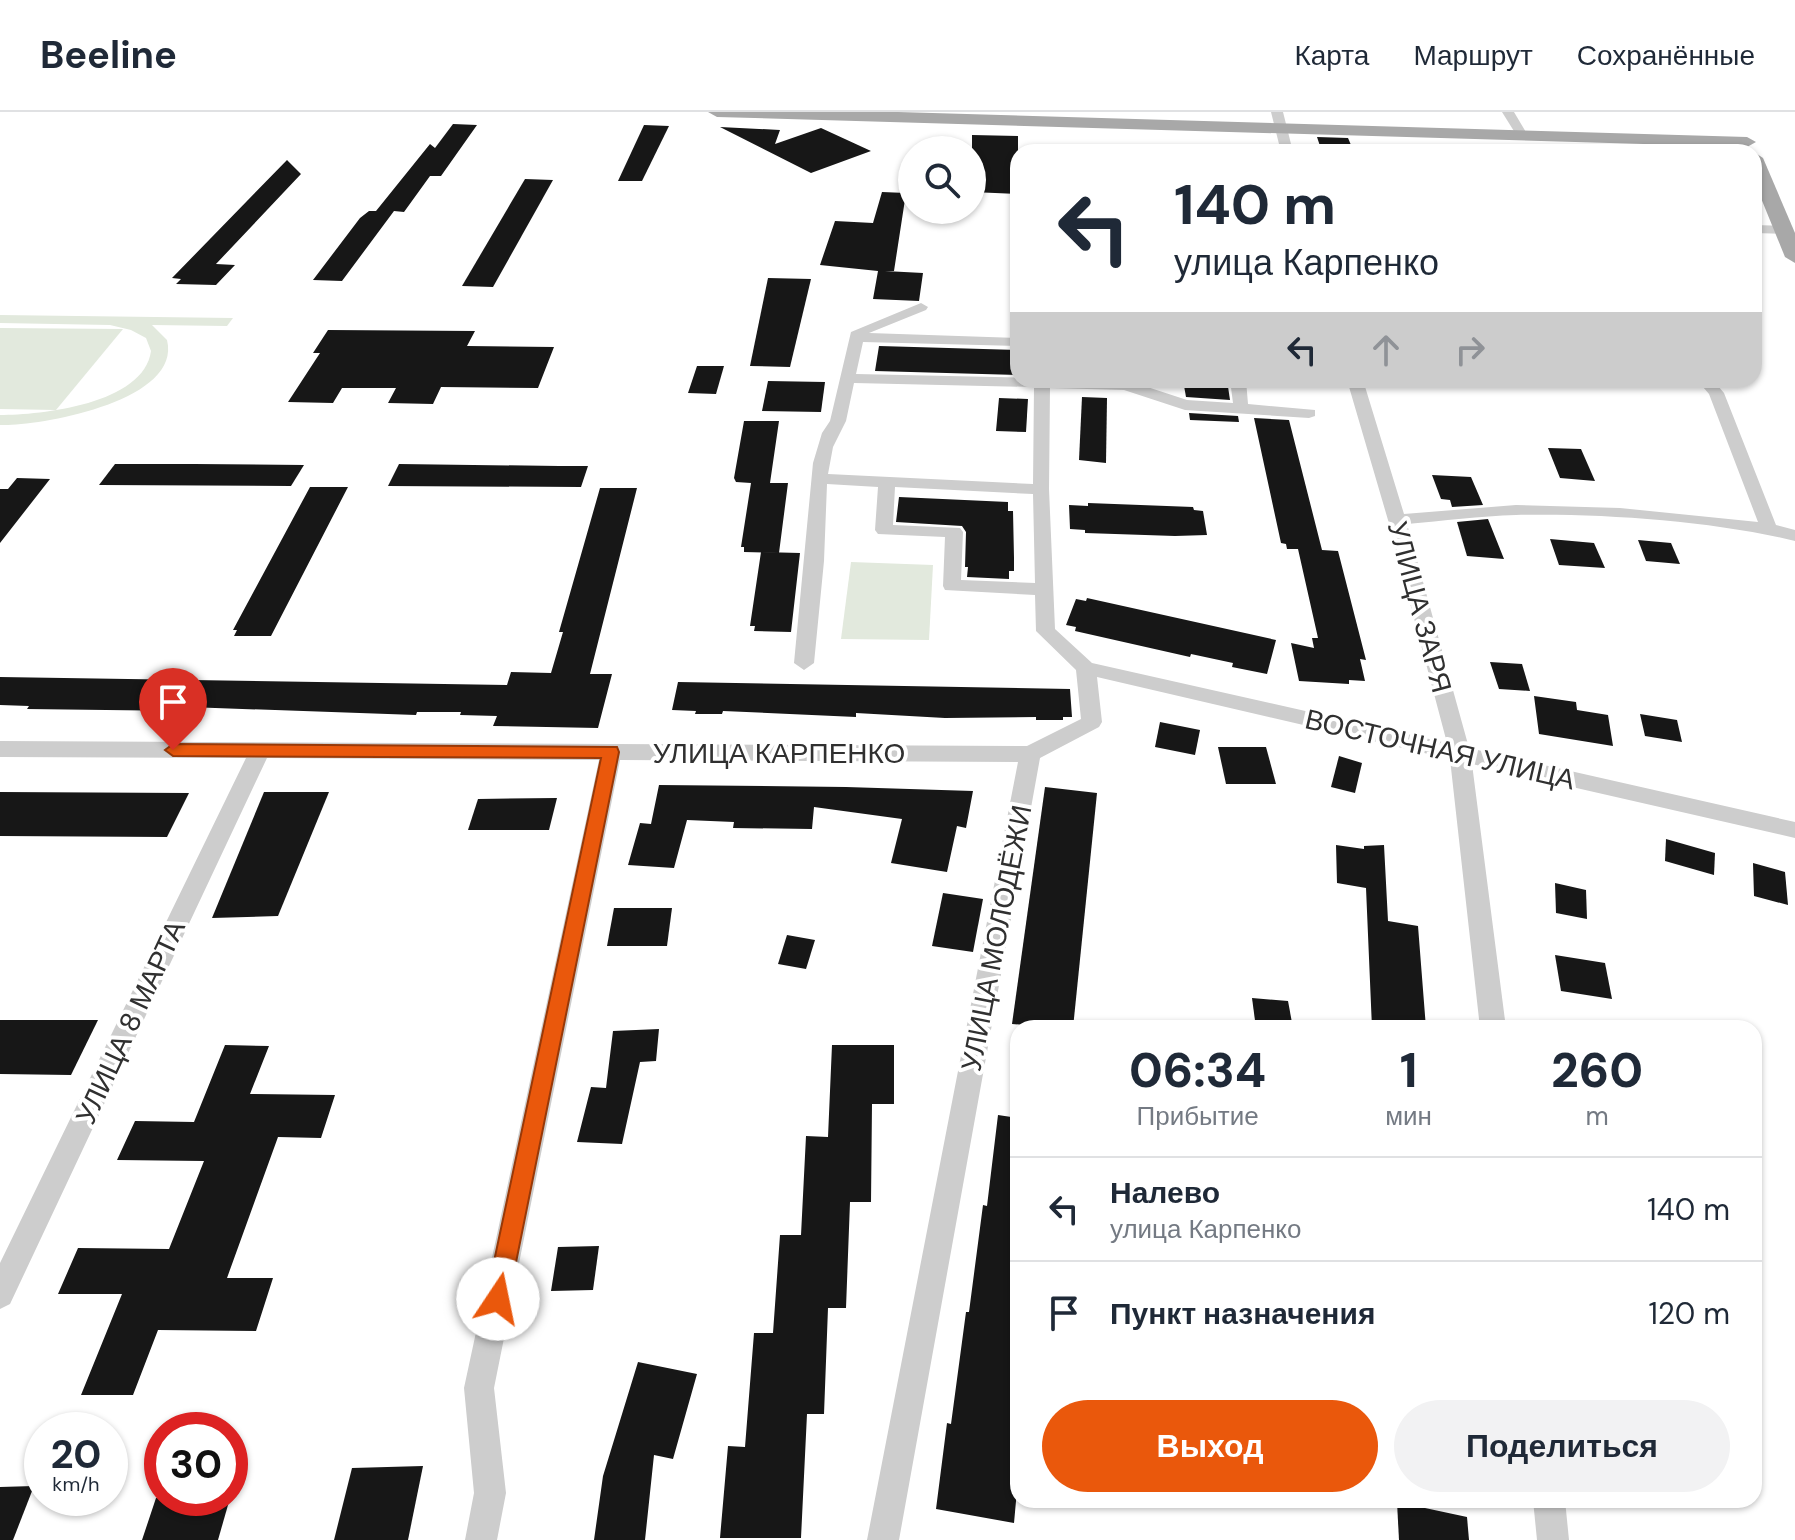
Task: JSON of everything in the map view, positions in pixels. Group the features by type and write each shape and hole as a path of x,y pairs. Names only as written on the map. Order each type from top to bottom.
{"main road":[{"path":"717,112 1279,120 1656,144"},
{"path":"1740,120 1749,144"},
{"path":"1762,177 1795,257"}],"street":[{"path":"1508,112 1521,134"},
{"path":"1279,120 1285,144"},
{"path":"1762,229 1785,230"},
{"path":"804,663 816,548 819,479 831,428 838,421 858,332 921,307"},
{"path":"857,337 1010,342"},
{"path":"848,378 1010,383"},
{"path":"1030,754 1092,722 1086,668 1046,631 1041,489 1042,388"},
{"path":"1139,388 1185,405 1309,413"},
{"path":"1239,388 1241,409"},
{"name":"УЛИЦА ЗАРЯ","path":"1357,388 1397,520 1460,754 1492,1020"},
{"path":"1712,388 1769,528"},
{"path":"819,479 1041,489"},
{"path":"887,480 884,530 954,532 952,586 1045,589"},
{"path":"1397,520 1516,510 1620,513 1769,528 1795,536"},
{"name":"ВОСТОЧНАЯ УЛИЦА","path":"1086,668 1795,830"},
{"name":"УЛИЦА КАРПЕНКО","path":"0,749 1030,754"},
{"name":"УЛИЦА 8 МАРТА","path":"0,1294 260,750"},
{"path":"481,1540 490,1493 479,1388 611,752"},
{"name":"УЛИЦА МОЛОДЁЖИ","path":"883,1540 1030,754"},
{"path":"1550,1508 1553,1540"}],"shaded area":[{"path":"0,315 233,318 227,326 152,325 167,340 166,361 154,378 134,393 108,405 51,420 0,425 0,415 64,409 111,395 144,369 151,351 146,338 131,330 110,325 0,323"},
{"path":"0,328 123,329 56,410 0,409"},
{"path":"851,562 933,565 929,640 841,639"}],"building":[{"path":"453,124 477,125 441,176 430,176 404,212 394,211 342,281 313,280 360,218 369,211 376,211 430,144 435,148"},
{"path":"644,125 669,126 642,181 618,181"},
{"path":"720,127 780,130 775,144 821,128 871,151 811,173"},
{"path":"972,135 1018,136 1018,144 1010,144 1010,194 986,193 986,136"},
{"path":"1317,137 1348,138 1351,144 1319,144"},
{"path":"287,160 301,174 216,264 235,265 216,285 176,284 181,279 172,278"},
{"path":"525,179 553,180 493,287 462,286"},
{"path":"882,192 898,193 898,224 901,224 894,271 885,271 923,273 919,301 873,299 878,271 820,265 835,221 873,223"},
{"path":"768,278 811,279 790,367 750,366"},
{"path":"328,330 475,331 467,346 554,347 538,388 441,387 433,404 388,403 396,388 342,388 333,403 288,402 320,353 313,353"},
{"path":"879,346 1010,350 1010,375 875,371"},
{"path":"697,366 724,366 716,394 688,393"},
{"path":"768,381 825,382 821,412 762,411"},
{"path":"1184,388 1228,388 1230,400 1186,397"},
{"path":"1082,397 1107,398 1106,463 1079,460"},
{"path":"999,398 1028,399 1026,432 996,431"},
{"path":"1189,413 1238,416 1239,422 1190,420"},
{"path":"1254,418 1289,420 1322,550 1338,551 1366,660 1360,659 1365,681 1349,680 1349,684 1299,681 1291,643 1314,648 1312,638 1318,638 1298,549 1287,549 1286,544 1281,543"},
{"path":"744,421 779,421 770,483 788,483 779,553 744,552 744,547 741,547 751,483 736,482 734,478"},
{"path":"1548,448 1581,449 1595,481 1560,478"},
{"path":"115,464 304,465 291,486 99,485"},
{"path":"399,464 588,466 581,487 388,486"},
{"path":"1432,475 1471,477 1483,505 1452,507 1450,500 1441,499"},
{"path":"17,478 50,479 0,543 0,489 8,489"},
{"path":"310,487 348,487 271,636 234,636 237,630 233,630"},
{"path":"600,488 637,488 590,674 612,674 598,728 493,726 497,716 460,715 461,712 417,712 416,715 188,707 186,711 27,709 29,706 0,705 0,677 507,685 511,672 551,673 563,632 559,632"},
{"path":"899,497 1008,502 1008,511 1013,511 1014,558 1014,571 1009,571 1009,579 967,577 966,532 962,526 896,522"},
{"path":"1088,503 1193,507 1194,510 1203,511 1207,535 1085,533 1085,530 1070,529 1069,505 1088,506"},
{"path":"1488,519 1504,559 1467,556 1457,522"},
{"path":"1550,539 1594,543 1605,568 1559,565"},
{"path":"1638,540 1671,543 1680,564 1646,561"},
{"path":"761,552 800,553 791,632 754,631 755,626 750,626"},
{"path":"1087,598 1276,640 1267,674 1232,667 1233,663 1191,654 1190,657 1075,631 1076,627 1066,625 1076,599 1086,601"},
{"path":"1490,662 1522,664 1530,691 1499,689"},
{"path":"678,682 1070,689 1072,717 1036,720 1036,717 945,718 856,713 856,717 723,711 722,714 695,714 696,711 672,710"},
{"path":"1534,696 1576,702 1577,710 1608,715 1613,746 1539,734"},
{"path":"1640,714 1677,720 1682,742 1645,736"},
{"path":"1160,722 1200,730 1195,755 1155,747"},
{"path":"1218,747 1266,747 1276,784 1226,784"},
{"path":"1339,756 1362,763 1355,793 1331,787"},
{"path":"659,785 973,791 966,828 957,826 947,872 891,863 902,819 814,807 812,829 733,828 734,822 687,820 674,868 628,865 640,823 651,824"},
{"path":"1045,787 1097,793 1074,1020 1013,1020"},
{"path":"0,792 189,793 167,837 0,836"},
{"path":"264,792 329,792 278,916 212,918"},
{"path":"557,798 549,830 468,830 478,799"},
{"path":"1666,839 1715,853 1714,875 1665,861"},
{"path":"1336,845 1364,849 1364,846 1384,845 1388,921 1418,926 1425,1020 1372,1020 1366,888 1337,883"},
{"path":"1753,863 1785,872 1788,905 1754,896"},
{"path":"1555,883 1586,890 1587,919 1556,913"},
{"path":"943,893 983,899 973,952 932,946"},
{"path":"614,908 672,908 667,946 607,946"},
{"path":"787,935 815,940 806,969 778,964"},
{"path":"1555,955 1605,963 1612,999 1561,991"},
{"path":"1252,998 1288,1001 1292,1020 1255,1020"},
{"path":"0,1020 98,1020 71,1075 0,1074"},
{"path":"659,1029 656,1061 640,1062 622,1144 577,1142 591,1087 606,1088 613,1031"},
{"path":"225,1045 269,1046 250,1094 335,1095 321,1138 278,1137 227,1278 273,1278 256,1331 158,1330 133,1395 81,1395 122,1294 58,1294 78,1248 169,1249 204,1161 117,1160 135,1121 194,1122"},
{"path":"832,1045 894,1045 894,1104 872,1104 871,1202 850,1202 846,1308 828,1308 824,1414 807,1414 801,1538 720,1538 728,1446 745,1447 754,1333 773,1333 780,1235 801,1235 806,1136 828,1137"},
{"path":"998,1115 1010,1117 1010,1508 1015,1508 1014,1523 936,1509 947,1423 951,1424 966,1312 969,1312 983,1205 987,1206"},
{"path":"599,1246 593,1290 551,1291 558,1247"},
{"path":"638,1362 697,1374 673,1459 654,1455 645,1540 594,1540 603,1476"},
{"path":"423,1466 408,1540 334,1540 352,1468"},
{"path":"24,1486 24,1512 13,1540 0,1540 0,1487"},
{"path":"1397,1508 1425,1508 1467,1517 1469,1540 1399,1540"},
{"path":"150,1516 225,1516 218,1540 142,1540"}],"route":[{"path":"173,750 611,752 498,1299"}]}
